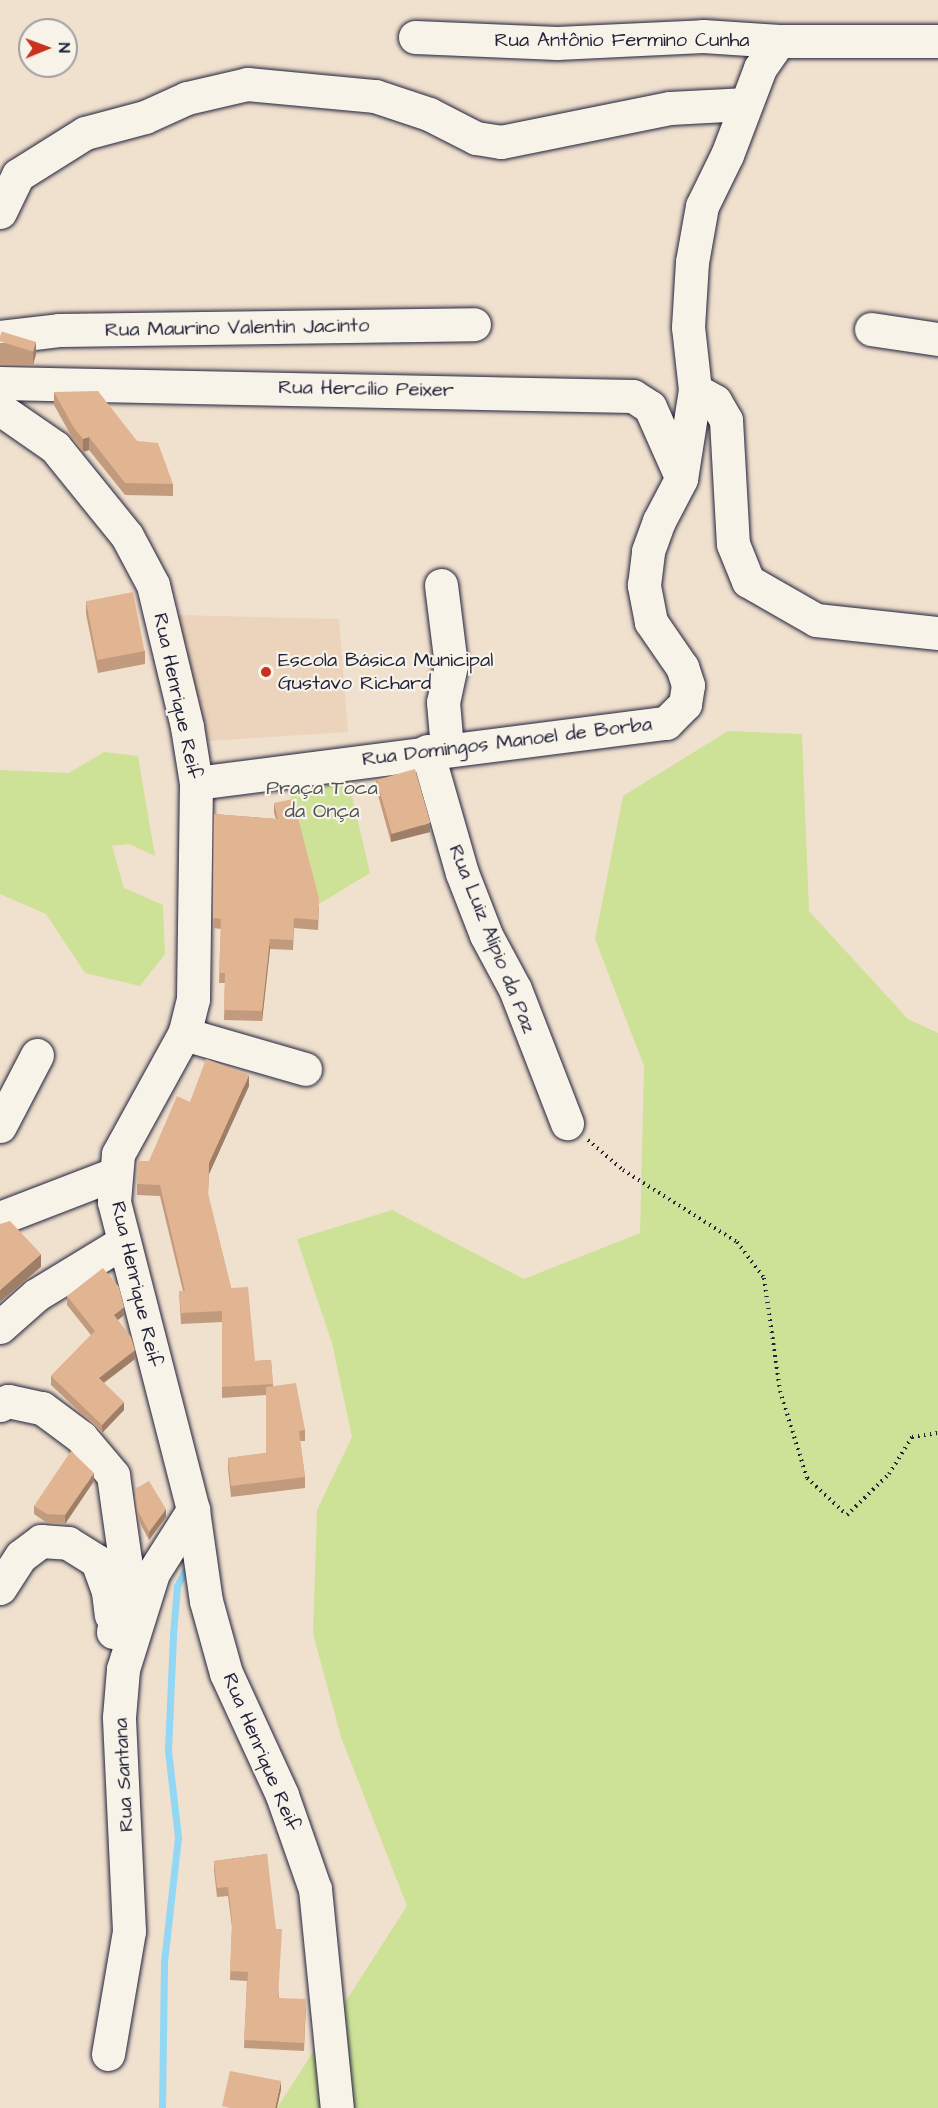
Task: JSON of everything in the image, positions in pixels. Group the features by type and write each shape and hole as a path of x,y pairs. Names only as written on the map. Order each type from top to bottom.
{"street":[{"name":"Rua Antônio Fermino Cunha","path":"415,37 557,43 703,36 779,41 938,41"},
{"name":"Rua Domingos Manoel de Borba","path":"196,783 437,750 666,723 685,704 688,686 682,668 651,622 644,585 648,551 658,521 681,479 695,390 688,327 692,262 702,206 747,104 760,68 779,41"},
{"path":"0,212 18,175 85,134 144,117 187,98 247,84 375,96 429,114 476,138 501,142 670,108 747,104"},
{"name":"Rua Maurino Valentin Jacinto","path":"0,337 59,330 474,324"},
{"path":"871,329 938,339"},
{"name":"Rua Hercílio Peixer","path":"0,383 633,396 650,407 681,479"},
{"path":"695,390 715,401 726,420 733,544 748,581 816,620 938,633"},
{"name":"Rua Henrique Reif","path":"0,409 55,447 128,536 153,585 166,627 196,783 194,999 184,1034 128,1129 114,1174 114,1202 193,1510 206,1601 226,1673 282,1795 315,1889 337,2108"},
{"name":"Rua Luiz Alípio da Paz","path":"441,585 451,665 443,702 437,750 462,873 486,935 515,989 567,1123"},
{"path":"184,1034 305,1069"},
{"path":"0,1126 37,1055"},
{"path":"0,1218 114,1174"},
{"path":"0,1327 36,1295 123,1242"},
{"path":"0,1405 8,1401 42,1408 81,1437 113,1474 125,1560 113,1632"},
{"name":"Rua Santana","path":"108,2054 129,1930 120,1717 123,1669 153,1573 193,1510"},
{"path":"0,1588 21,1556 41,1541 68,1543 97,1560 108,1592 113,1632 123,1669"}],"path":[{"path":"567,1123 623,1170 737,1242 757,1269 765,1288 780,1391 807,1478 847,1515 889,1474 912,1437 938,1433"}],"shaded area":[{"name":"Escola Básica Municipal Gustavo Richard","path":"178,615 339,619 348,732 208,741 199,725"}],"green space":[{"path":"728,731 802,734 809,911 908,1019 938,1033 938,2108 277,2108 407,1906 341,1737 313,1634 317,1510 352,1437 332,1343 297,1239 392,1210 524,1279 640,1233 644,1066 595,939 623,796"},
{"path":"104,752 138,756 155,856 129,844 112,846 124,888 163,905 165,954 140,986 85,973 46,914 0,894 0,770 69,773"},
{"name":"Praça Toca da Onça","path":"345,766 370,873 319,904 285,775"}],"building":[{"path":"2,331 36,342 33,352 0,341"},
{"path":"98,391 137,441 158,443 173,484 125,483 89,437 83,439 74,428 54,392"},
{"path":"133,592 144,651 97,660 86,601"},
{"path":"415,769 430,823 392,834 377,780"},
{"path":"293,799 319,898 318,920 294,918 293,940 270,939 262,1011 224,1010 225,973 219,973 221,919 213,918 214,814 278,819 274,803"},
{"path":"206,1059 249,1075 209,1163 208,1193 231,1288 248,1287 255,1361 271,1360 273,1384 222,1387 222,1311 181,1313 179,1291 185,1291 160,1185 137,1184 137,1161 149,1161 177,1096 190,1102"},
{"path":"10,1221 41,1254 0,1290 0,1224"},
{"path":"103,1268 119,1287 124,1307 114,1315 131,1337 135,1350 99,1378 124,1402 102,1425 51,1376 95,1331 67,1296"},
{"path":"296,1383 305,1430 299,1431 305,1477 231,1486 228,1458 266,1453 266,1387"},
{"path":"71,1451 94,1473 65,1515 47,1514 34,1506"},
{"path":"149,1481 166,1509 149,1532 138,1511 135,1489"},
{"path":"267,1854 276,1929 282,1929 278,1998 306,1999 304,2043 244,2040 248,1972 230,1971 232,1921 228,1887 217,1888 214,1861"},
{"path":"230,2071 281,2081 275,2108 222,2106"}],"waterway":[{"path":"162,2108 164,1962 178,1837 168,1750 177,1586 184,1572"}],"place":[{"name":"Escola Básica Municipal Gustavo Richard","path":"266,672"}]}
